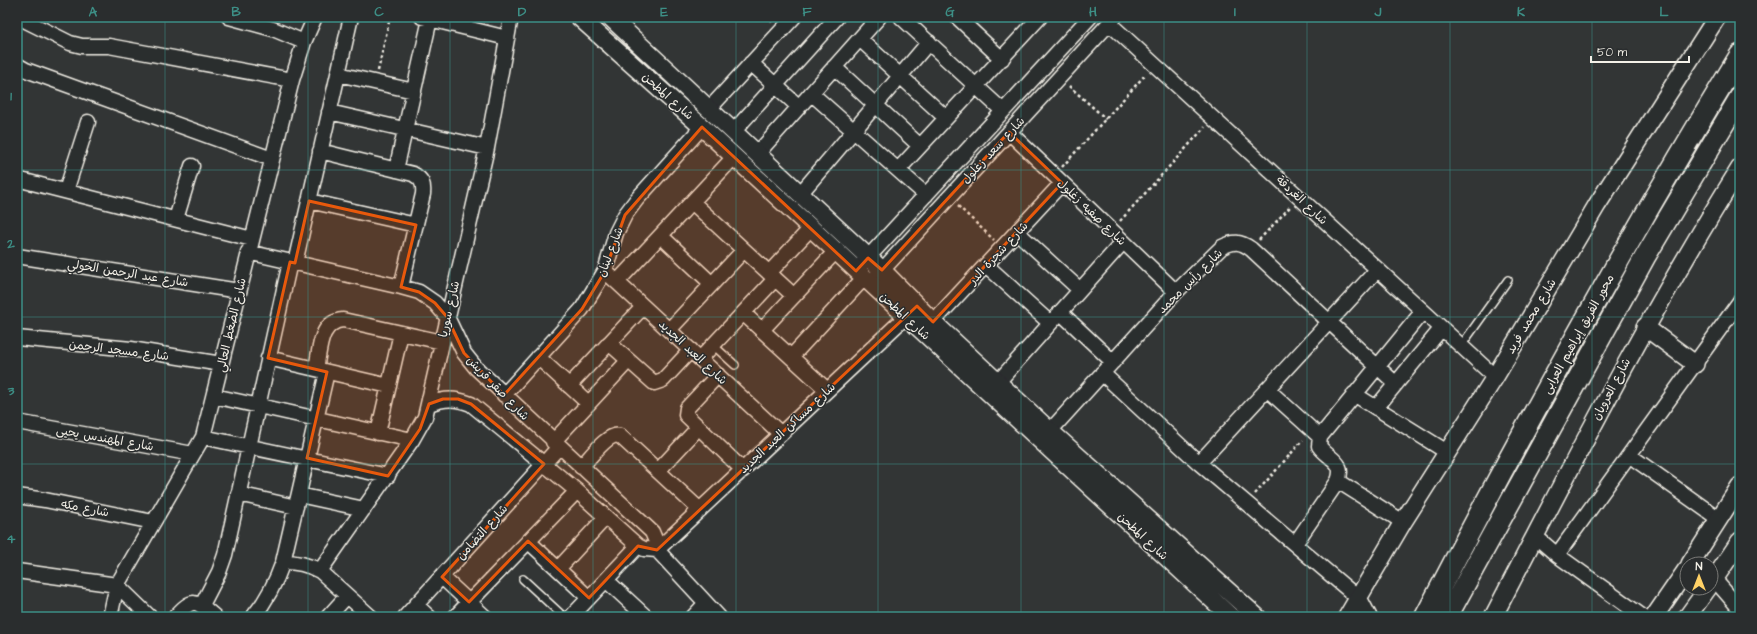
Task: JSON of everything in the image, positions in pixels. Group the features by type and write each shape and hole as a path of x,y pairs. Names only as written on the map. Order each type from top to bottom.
{"main road":[{"name":"محور الفريق إبراهيم العرابى","path":"1425,617 1506,462 1662,186 1740,55"},
{"name":"محور الفريق إبراهيم العرابى","path":"1447,617 1645,257 1740,97"}],"street":[{"path":"18,17 70,43 82,46 109,46 292,80"},
{"path":"229,17 273,29 304,42"},
{"name":"شارع الضغط العالي","path":"110,617 117,585 203,437 292,80 304,42 315,17"},
{"path":"202,605 219,572 268,358 309,202 351,17"},
{"name":"شارع سوريا","path":"320,571 388,476 412,440 425,417 486,148 511,17"},
{"name":"شارع المطحن","path":"579,17 702,127 863,277 911,311 1231,617"},
{"name":"شارع المطحن","path":"610,17 882,270 911,311 934,322 1050,430 1257,617"},
{"path":"709,109 794,17"},
{"path":"733,132 837,17"},
{"path":"757,154 879,17"},
{"path":"957,17 1002,59"},
{"path":"898,170 1040,17"},
{"name":"شارع سعد زغلول","path":"863,277 868,258 1090,17"},
{"path":"396,170 414,91 426,18 507,38"},
{"path":"908,19 929,42 1003,111"},
{"name":"شارع محمد فريد","path":"1347,617 1403,522 1494,377 1597,204 1713,19"},
{"name":"شارع سعد زغلول","path":"863,277 882,270 1112,20"},
{"name":"شارع الغردقة","path":"1112,20 1155,65 1494,377"},
{"path":"860,39 946,118"},
{"path":"800,194 929,42"},
{"path":"751,63 799,107"},
{"path":"17,65 26,70 272,159"},
{"path":"834,67 920,146"},
{"path":"338,74 414,91"},
{"path":"812,92 926,195"},
{"path":"329,112 486,148"},
{"path":"66,191 88,122"},
{"name":"شارع لبنان","path":"504,395 582,309 605,271 616,233 625,215 702,127"},
{"name":"شارع صفيه زغلول","path":"1009,132 1176,292"},
{"path":"320,151 413,174 420,178 424,186 402,287"},
{"path":"617,282 734,157"},
{"path":"176,219 192,166"},
{"name":"شارع العروبان","path":"1493,617 1599,410 1645,327 1740,168"},
{"path":"17,179 252,238"},
{"name":"شارع شجرة الدر","path":"934,322 1003,248 1059,180"},
{"path":"309,202 416,225"},
{"path":"692,202 794,296"},
{"path":"609,343 650,381 659,383 696,355 713,345 743,313 811,228"},
{"path":"1017,232 1080,290"},
{"path":"660,236 712,284"},
{"path":"998,382 1124,242"},
{"name":"شارع رأس محمد","path":"1050,430 1176,292 1222,247 1231,242 1242,243 1250,249 1396,384"},
{"path":"669,330 744,250"},
{"path":"762,330 836,251"},
{"name":"شارع صقر قريش","path":"248,252 402,287 419,292 435,303 447,316 464,352 476,368 652,532 657,544 657,550 719,617"},
{"name":"شارع عبد الرحمن الخولي","path":"17,256 239,291"},
{"path":"986,265 1050,324"},
{"path":"1199,464 1377,270"},
{"name":"شارع العبد الجديد","path":"605,271 781,434"},
{"path":"791,357 863,277"},
{"path":"1557,555 1740,301"},
{"path":"569,386 643,307"},
{"name":"شارع مساكن العبد الجديد","path":"657,550 911,311"},
{"path":"1316,433 1354,394 1423,311"},
{"path":"1060,312 1113,362"},
{"path":"743,313 827,390"},
{"path":"253,617 266,600 276,581 283,562 316,419 322,370 324,331 328,324 335,320 343,320 442,342"},
{"path":"1645,327 1695,364"},
{"path":"1376,408 1441,329"},
{"path":"378,433 401,333"},
{"name":"شارع مسجد الرحمن","path":"17,338 132,349 222,364"},
{"path":"538,357 588,403"},
{"path":"268,358 389,386"},
{"name":"شارع التضامن","path":"405,617 544,464 556,444 588,403 628,361"},
{"path":"1102,373 1199,464 1358,598 1368,617"},
{"path":"718,376 686,412 687,419 743,470"},
{"path":"1267,389 1316,433 1318,446 1340,467 1341,474 1338,481 1295,544"},
{"path":"1354,394 1447,452"},
{"path":"214,396 412,440"},
{"name":"شارع صقر قريش","path":"429,404 443,399 458,399 472,404 576,491 638,546"},
{"name":"شارع المهندس يحيى","path":"17,422 193,454"},
{"path":"658,471 698,428"},
{"path":"581,467 609,437 616,434 620,436 700,510"},
{"path":"203,437 388,476"},
{"path":"1629,455 1719,519"},
{"path":"1338,481 1403,522"},
{"path":"1695,556 1740,486"},
{"path":"456,617 576,491"},
{"path":"238,494 364,509"},
{"name":"شارع مكه","path":"17,496 45,500 153,522"},
{"path":"558,569 606,517"},
{"path":"1535,536 1557,555 1643,617"},
{"path":"528,541 589,598"},
{"path":"1719,572 1740,541"},
{"path":"571,617 638,546 644,549 657,550"},
{"path":"283,562 297,562 320,571 371,617"},
{"path":"17,571 117,585 150,617"},
{"path":"442,577 485,617"},
{"path":"606,580 646,617"},
{"path":"1654,617 1679,581"},
{"path":"1719,591 1740,609"},
{"path":"328,617 347,596"},
{"path":"1687,617 1702,596"},
{"path":"175,617 190,603 196,602 202,605 215,617"},
{"path":"693,617 706,603"},
{"path":"416,605 429,617"}],"lane":[{"path":"1461,346 1508,280"},
{"path":"713,345 735,365"},
{"path":"522,579 564,617"}],"path":[{"path":"376,82 390,17"},
{"path":"1059,180 1106,119 1155,65"},
{"path":"1059,78 1106,119"},
{"path":"1112,230 1213,119"},
{"path":"1250,249 1298,197"},
{"path":"949,198 1003,248"},
{"path":"1246,504 1316,433"}],"highlighted area":[{"path":"702,127 856,271 868,258 882,270 1009,132 1062,183 933,322 917,306 657,550 638,546 589,598 528,541 469,602 442,577 544,464 471,404 458,399 443,399 429,404 420,429 388,476 307,458 327,372 268,358 290,262 295,263 309,201 416,225 401,287 419,292 435,303 447,317 464,353 504,395 582,309 605,271 625,215"}]}
